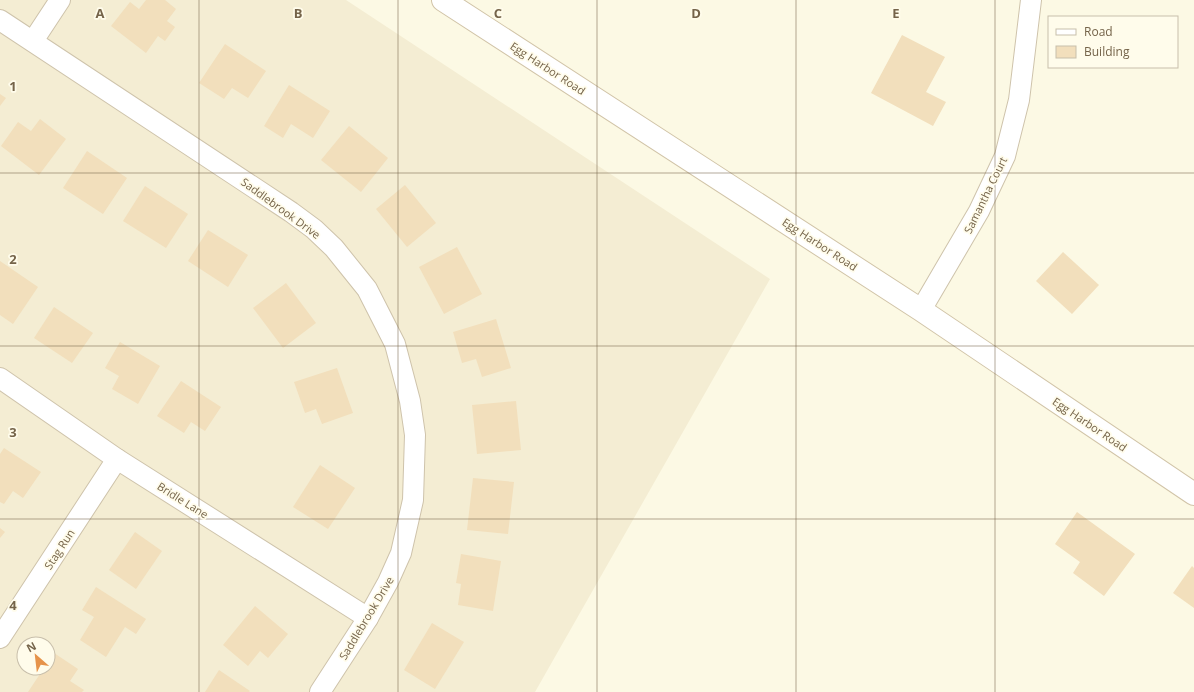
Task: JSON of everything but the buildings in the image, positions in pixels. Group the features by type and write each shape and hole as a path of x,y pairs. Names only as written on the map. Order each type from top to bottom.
{"main road":[{"name":"Egg Harbor Road","path":"443,0 922,310 1194,494"}],"street":[{"path":"33,41 60,0"},
{"name":"Samantha Court","path":"922,310 979,211 1005,156 1019,100 1031,0"},
{"name":"Saddlebrook Drive","path":"0,20 314,229 334,248 367,289 395,344 410,402 415,435 413,500 407,530 401,553 388,582 368,618 320,692"},
{"name":"Bridle Lane","path":"0,378 117,459 368,618"},
{"name":"Stag Run","path":"0,638 117,459"}],"shaded area":[{"path":"0,0 346,0 770,279 535,692 0,692"}]}
